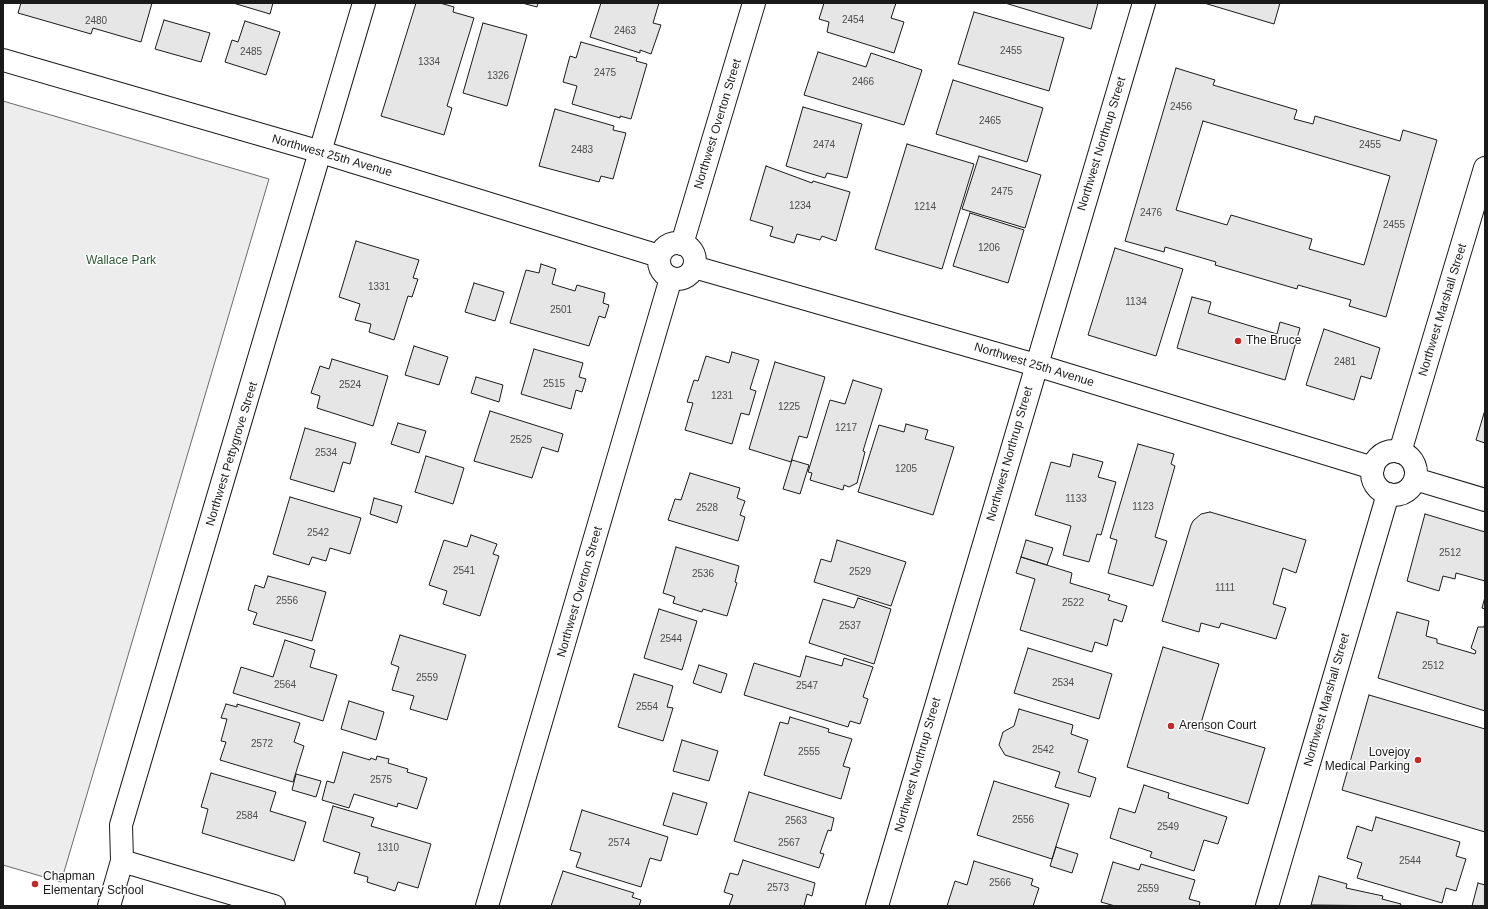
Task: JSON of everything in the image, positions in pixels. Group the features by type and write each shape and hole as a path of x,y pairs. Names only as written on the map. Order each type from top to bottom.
{"street":[{"name":"Northwest Pettygrove Street","path":"109,906 122,861 122,825 364,3"},
{"name":"Northwest Overton Street","path":"682,244 754,3"},
{"name":"Northwest Northrup Street","path":"877,906 1144,3"},
{"name":"Northwest 25th Avenue","path":"3,60 321,152 660,256"},
{"name":"Northwest Marshall Street","path":"1400,452 1485,168"},
{"path":"675,243 682,244 692,251 694,267 687,276 679,279 671,278 662,272 659,264 660,256 668,246 675,243"},
{"name":"Northwest 25th Avenue","path":"694,267 1036,365 1373,468"},
{"name":"Northwest Overton Street","path":"487,906 671,278"},
{"path":"1392,451 1400,452 1413,461 1416,471 1415,479 1404,492 1399,494 1388,494 1377,486 1373,476 1373,468 1376,460 1382,455 1392,451"},
{"path":"1415,479 1485,500"},
{"name":"Northwest Marshall Street","path":"1267,906 1388,494"},
{"path":"122,861 274,906"}],"green space":[{"name":"Wallace Park","path":"3,101 269,179 61,882 3,865"}],"building":[{"path":"21,3 152,3 141,42 93,28 91,34 18,13"},
{"path":"233,3 273,3 270,14"},
{"path":"416,3 440,3 454,7 453,12 474,18 447,106 452,108 444,135 381,116"},
{"path":"522,3 538,3 537,7"},
{"path":"601,3 659,3 653,23 661,25 651,54 640,50 640,53 590,37"},
{"path":"824,3 896,3 891,18 904,22 894,53 827,32 829,22 819,19"},
{"path":"1005,3 1098,3 1091,29"},
{"path":"1204,3 1280,3 1274,24"},
{"path":"974,12 1064,38 1049,91 958,64"},
{"path":"164,20 210,33 201,62 155,49"},
{"path":"245,21 280,32 266,75 225,62 232,40 238,42"},
{"path":"483,23 527,35 507,106 463,93"},
{"path":"581,42 637,58 636,61 647,64 631,119 620,116 620,118 572,104 577,86 563,82 570,56 576,58"},
{"path":"818,52 866,67 871,53 922,70 904,125 804,95"},
{"path":"1176,68 1215,80 1213,85 1297,110 1294,119 1313,124 1315,116 1400,141 1403,130 1437,140 1386,317 1349,306 1351,300 1298,285 1297,289 1215,265 1216,262 1165,247 1164,252 1125,241","holes":["1203,121 1390,176 1364,265 1309,249 1312,239 1231,215 1227,225 1176,210"]},
{"path":"953,80 1043,108 1027,162 936,134"},
{"path":"803,107 862,124 847,178 827,173 825,178 786,166"},
{"path":"555,109 614,126 613,130 626,133 613,179 601,176 599,182 539,166"},
{"path":"907,144 974,164 942,269 875,249"},
{"path":"979,156 1041,175 1025,228 962,209"},
{"path":"766,166 812,183 813,181 850,192 836,241 822,236 820,240 797,234 794,243 770,236 773,227 750,220"},
{"path":"970,213 1024,230 1008,283 953,266"},
{"path":"356,241 419,260 413,278 418,279 412,297 408,296 394,340 369,332 371,324 355,320 360,304 339,297"},
{"path":"1115,248 1183,269 1156,356 1088,335"},
{"path":"541,264 556,269 552,284 575,291 577,285 605,293 603,303 609,305 605,318 599,316 589,346 510,323 526,270 539,273"},
{"path":"474,283 504,292 495,321 465,312"},
{"name":"The Bruce","path":"1192,297 1211,302 1208,313 1277,334 1280,322 1300,328 1285,380 1177,348"},
{"path":"1324,329 1380,348 1371,379 1361,376 1354,400 1306,385"},
{"path":"414,346 448,357 439,385 405,375"},
{"path":"534,349 583,363 579,377 586,379 582,392 576,390 571,409 521,394"},
{"path":"732,352 759,360 750,389 756,391 749,415 741,413 732,444 685,430 693,403 687,402 694,380 698,381 706,356 729,363"},
{"path":"332,359 388,376 373,426 317,408 320,396 311,393 320,366 329,369"},
{"path":"775,362 825,377 807,438 799,436 791,462 749,449"},
{"path":"476,377 503,385 499,402 471,393"},
{"path":"853,380 882,389 863,451 865,452 857,483 849,487 844,485 843,490 810,480 812,473 808,472 830,400 845,404"},
{"path":"1485,410 1485,443 1476,440"},
{"path":"490,411 563,434 558,452 542,447 532,478 474,461"},
{"path":"398,423 426,431 419,453 391,444"},
{"path":"906,424 928,430 925,439 954,447 933,515 858,492 879,425 904,432"},
{"path":"305,428 356,443 350,464 343,462 334,492 290,479"},
{"path":"1138,444 1174,454 1171,464 1175,466 1155,537 1167,541 1153,586 1108,573 1117,540 1110,538"},
{"path":"1073,454 1103,462 1098,477 1116,482 1101,535 1097,534 1089,562 1063,555 1071,526 1035,515 1051,462 1070,467"},
{"path":"426,456 464,468 453,504 415,492"},
{"path":"792,460 809,465 800,494 783,489"},
{"path":"690,473 740,488 737,498 745,501 740,515 745,517 738,541 668,520 675,499 681,500"},
{"path":"290,497 361,518 350,554 330,548 326,561 312,557 309,565 273,554"},
{"path":"374,498 402,506 397,523 370,514"},
{"path":"1210,512 1306,540 1296,573 1283,568 1273,604 1286,608 1276,639 1221,623 1219,628 1201,623 1199,632 1162,621 1191,525 1193,521 1201,514"},
{"path":"1425,514 1485,532 1485,581 1456,573 1455,579 1443,576 1439,591 1407,581"},
{"path":"471,535 497,544 493,554 499,556 480,616 443,604 447,591 429,585 444,540 467,547"},
{"path":"837,540 906,562 891,606 814,582 821,559 831,562"},
{"path":"1026,540 1053,548 1047,565 1021,557"},
{"path":"676,547 739,566 735,582 737,583 727,616 703,609 702,612 673,603 675,597 663,593"},
{"path":"1021,557 1072,573 1070,583 1110,595 1108,600 1127,606 1122,622 1114,619 1107,646 1095,642 1092,652 1020,630 1035,579 1016,573"},
{"path":"268,576 326,592 312,641 253,624 257,613 248,610 255,585 264,588"},
{"path":"1485,597 1485,609 1482,608"},
{"path":"858,598 891,609 874,664 809,643 823,599 854,608"},
{"path":"659,609 697,621 682,670 644,658"},
{"path":"1397,612 1429,621 1426,636 1437,639 1437,643 1475,654 1476,651 1471,648 1478,627 1484,627 1485,622 1485,711 1378,678"},
{"path":"400,635 466,655 447,720 410,709 414,696 392,690 399,667 391,664"},
{"path":"285,640 315,650 310,667 337,675 323,721 233,693 241,667 273,677"},
{"name":"Arenson Court","path":"1163,647 1219,664 1201,723 1204,730 1265,748 1248,804 1127,767"},
{"path":"1028,648 1112,674 1099,719 1014,693"},
{"path":"806,656 842,666 844,658 873,667 863,697 868,699 860,724 850,721 848,727 744,695 754,663 800,677"},
{"path":"699,665 727,674 721,693 693,683"},
{"path":"634,674 673,686 667,707 673,708 663,741 618,727"},
{"name":"Lovejoy Medical Parking","path":"1369,695 1485,729 1485,832 1342,790"},
{"path":"349,701 384,712 376,740 341,729"},
{"path":"226,704 237,707 237,704 300,723 294,742 304,746 293,782 220,760 226,742 221,741 227,719 221,718"},
{"path":"1019,709 1073,725 1071,734 1088,740 1078,772 1096,778 1090,797 1055,787 1060,772 1005,755 999,745 1003,732 1014,726"},
{"path":"790,717 829,729 828,732 852,739 843,766 850,768 841,799 764,775 780,722 788,724"},
{"path":"682,740 718,751 709,781 673,771"},
{"path":"343,752 370,760 371,758 376,760 377,756 389,759 388,763 408,769 407,772 427,778 417,809 398,803 397,807 354,794 349,808 322,800 327,781 334,783"},
{"path":"211,773 276,792 270,811 306,822 294,861 202,833 208,809 201,807"},
{"path":"296,774 321,781 316,797 292,790"},
{"path":"994,781 1069,804 1052,859 977,835"},
{"path":"1144,785 1169,793 1168,798 1227,817 1218,844 1204,840 1194,871 1150,857 1152,852 1110,838 1119,808 1135,813"},
{"path":"749,792 834,818 831,831 828,830 820,853 824,854 819,868 734,841"},
{"path":"673,793 707,803 697,835 663,825"},
{"path":"333,806 374,818 371,826 431,844 418,888 398,882 395,891 367,882 368,877 354,873 360,853 323,841"},
{"path":"582,810 668,837 661,861 650,858 641,887 576,867 581,853 570,850"},
{"path":"1376,817 1460,842 1456,856 1466,859 1456,891 1446,888 1442,903 1357,878 1362,863 1347,858 1357,826 1372,831"},
{"path":"1056,847 1078,854 1072,873 1050,866"},
{"path":"743,860 815,883 812,896 807,894 804,906 729,906 733,895 724,892 730,873 738,875"},
{"path":"974,861 1033,879 1031,885 1039,888 1033,906 947,906 955,881 967,885"},
{"path":"1113,862 1139,870 1141,864 1195,880 1189,899 1200,902 1199,906 1115,906 1101,902"},
{"path":"563,871 634,893 632,897 641,900 639,906 551,906"},
{"path":"1319,876 1347,884 1346,888 1383,896 1382,899 1401,904 1400,906 1311,905"},
{"path":"1478,883 1485,885 1485,906 1472,906"}],"place":[{"name":"The Bruce","path":"1238,341"},
{"name":"Arenson Court","path":"1171,726"},
{"name":"Lovejoy Medical Parking","path":"1418,760"},
{"name":"Chapman Elementary School","path":"35,884"}]}
